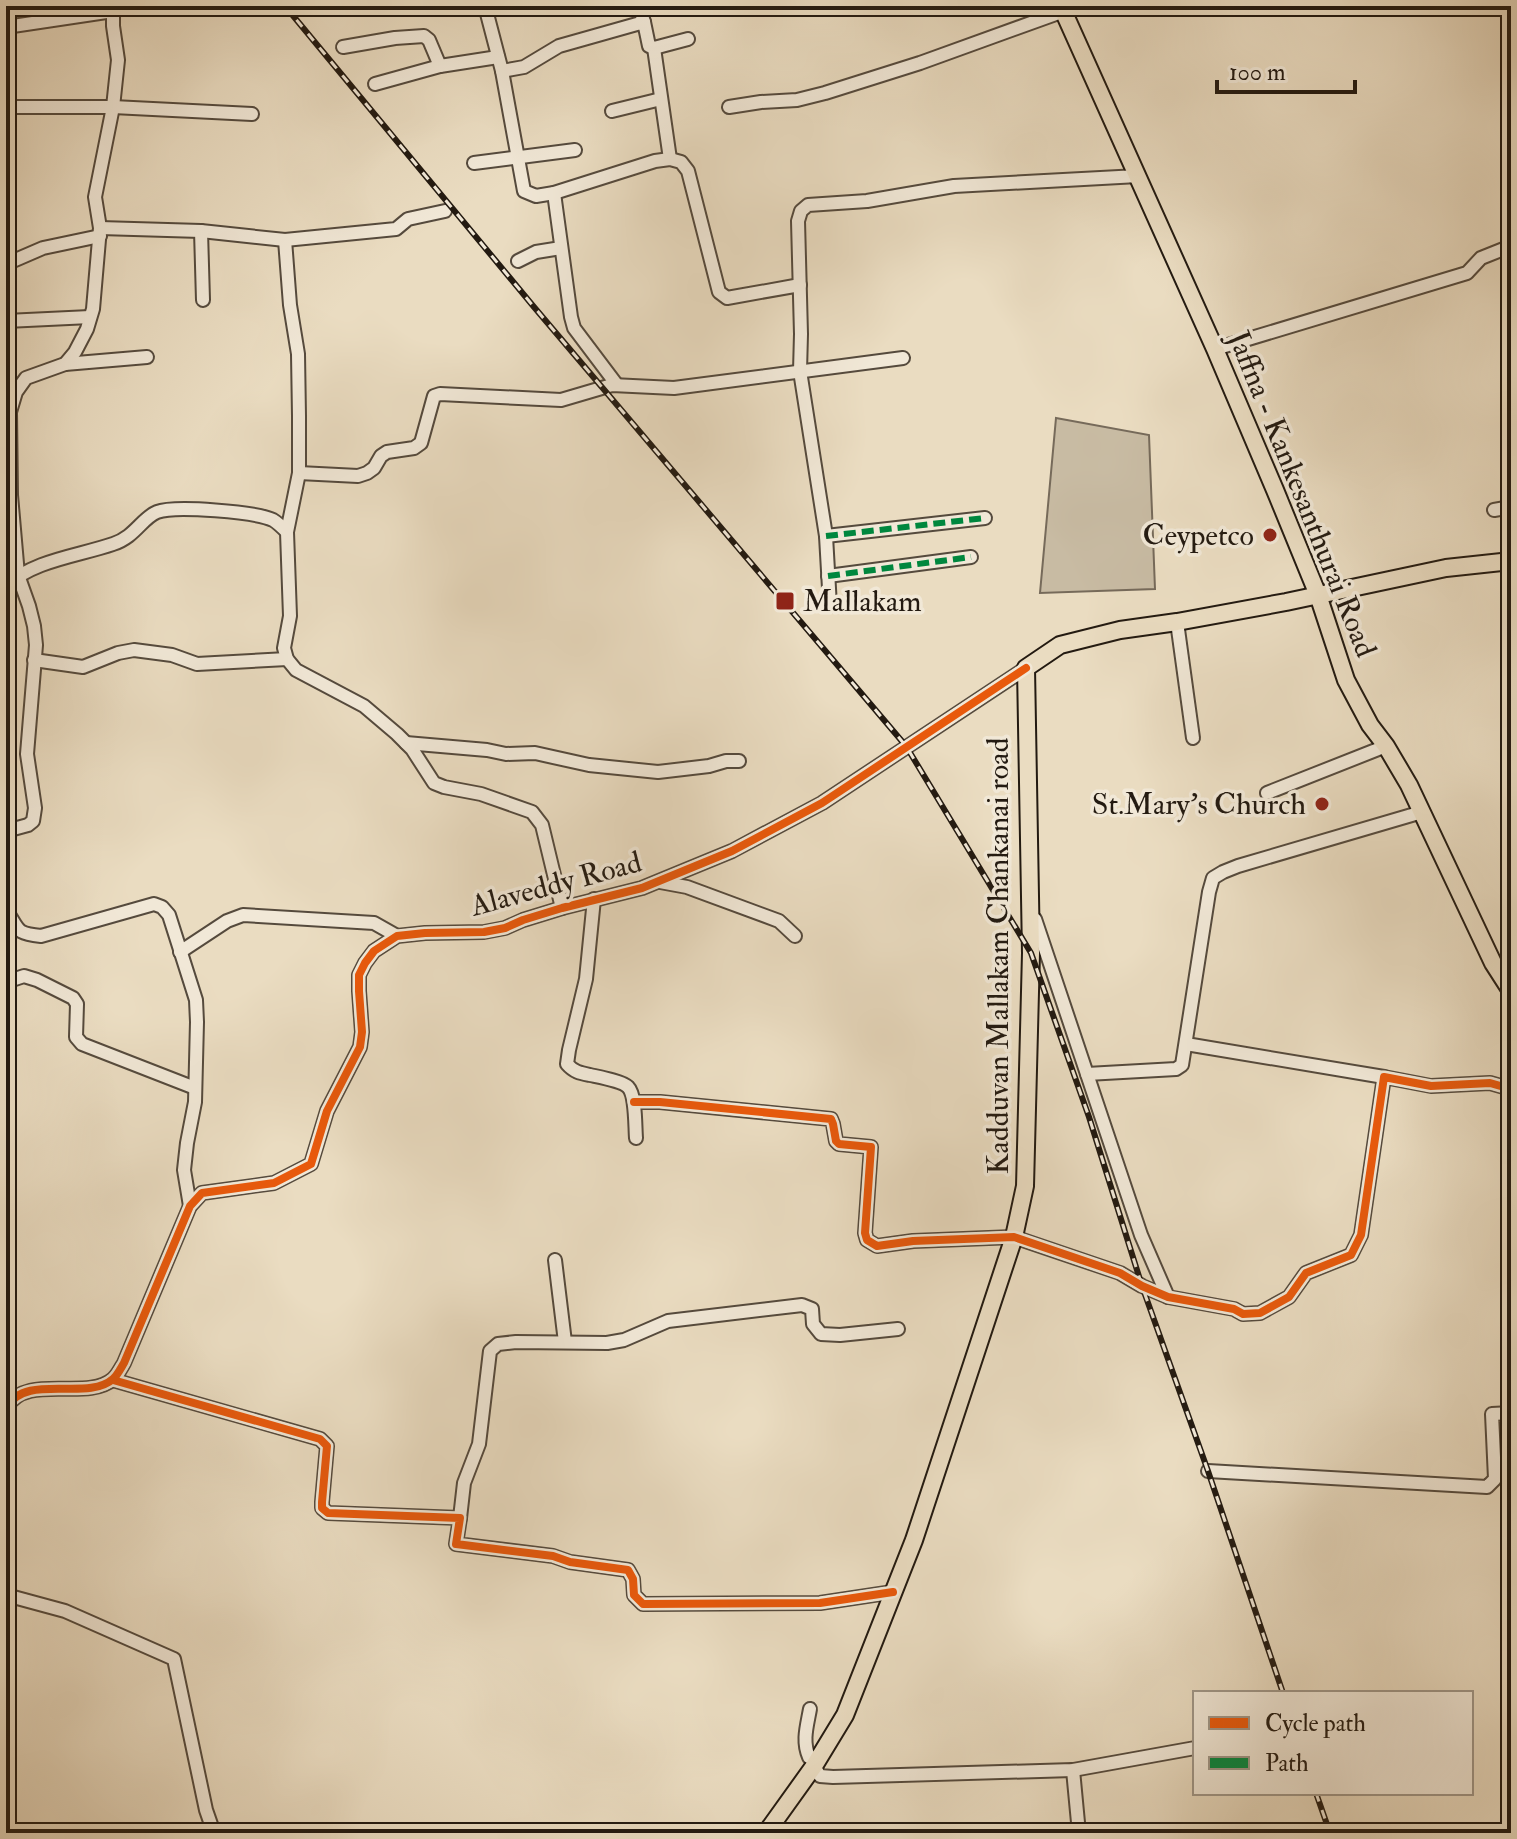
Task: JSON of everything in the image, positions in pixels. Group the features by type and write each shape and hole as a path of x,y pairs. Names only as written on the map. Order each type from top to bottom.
{"main road":[{"name":"Jaffna - Kankesanthurai Road","path":"1063,9 1215,349 1318,595 1346,680 1422,812 1493,963 1511,991"},
{"path":"1026,668 1060,645 1120,630 1177,622 1446,568 1511,561"},
{"name":"Kadduvan Mallakam Chankanai road","path":"766,1833 845,1715 914,1540 1014,1237 1025,1186 1031,953 1026,668"}],"street":[{"path":"485,6 502,71 524,191 536,196 554,193 655,161 670,159 681,162 688,171 719,292 727,298 800,285"},
{"path":"639,6 649,46 654,48 688,39"},
{"path":"6,27 116,9 113,26 118,60 113,107 95,197 100,232 93,309 87,329 65,364"},
{"path":"729,107 797,100 825,93 920,63 1063,9"},
{"path":"502,71 524,67 559,46 644,22"},
{"path":"343,47 424,36 429,40 440,66"},
{"path":"654,48 670,159"},
{"path":"375,84 440,66 498,57"},
{"path":"612,111 661,99"},
{"path":"6,107 113,107 252,114"},
{"path":"474,163 575,150"},
{"path":"830,606 826,536 800,371 798,221 801,211 808,205 867,201 954,186 1138,176"},
{"path":"554,193 574,328 617,385"},
{"path":"6,264 43,248 100,232 201,231 285,240 396,229 408,219 445,211"},
{"path":"201,231 203,300"},
{"path":"285,240 298,354 299,473 287,532 290,616 284,648 287,659 296,670 364,706 406,743 434,783 481,794 532,812 542,825 562,908"},
{"path":"1215,349 1467,273 1481,258 1511,246"},
{"path":"518,261 536,252 561,248"},
{"path":"6,321 90,317"},
{"path":"6,831 28,825 34,817 35,808 27,754 34,626 18,575 10,522 10,412 16,392 26,378 65,364 147,357"},
{"path":"299,473 358,476 374,468 387,452 414,448 421,443 434,396 440,394 561,400 612,385 674,388 903,358"},
{"path":"1494,510 1511,507"},
{"path":"6,586 34,567 118,543 132,535 157,512 189,509 256,515 274,521 287,532"},
{"path":"826,536 985,518"},
{"path":"828,576 971,557"},
{"path":"1177,622 1193,738"},
{"path":"34,660 83,667 134,650 172,655 197,664 287,659"},
{"name":"Alaveddy Road","path":"397,936 484,932 505,928 562,908 660,882 732,851 822,803 1026,668"},
{"path":"406,743 506,754 535,753 589,765 658,772 739,761"},
{"path":"1267,793 1386,746"},
{"path":"1087,1074 1176,1069 1182,1065 1213,878 1238,866 1422,812"},
{"path":"660,882 687,887 779,921 795,936"},
{"path":"594,899 586,979 567,1064 580,1074 624,1084 631,1089 636,1138"},
{"path":"6,910 16,928 24,934 41,936 154,904 169,915 196,1000 195,1102 184,1170 190,1206"},
{"path":"1031,905 1141,1235 1168,1297"},
{"path":"113,1380 124,1363 190,1206 202,1193 274,1183 311,1164 327,1111 354,1062 362,1040 359,975 374,951 397,936 374,923 243,915 227,921 180,952"},
{"path":"6,982 24,976 73,998 77,1004 76,1037 82,1044 195,1088"},
{"path":"1186,1044 1431,1086 1490,1083 1511,1089"},
{"path":"634,1102 831,1119 839,1144 871,1147 865,1233 867,1240 877,1246 913,1241 1014,1237 1120,1273 1168,1297 1234,1309 1243,1314 1260,1313 1289,1297 1306,1273 1351,1255 1361,1235 1384,1077"},
{"path":"555,1260 565,1342"},
{"path":"893,1592 820,1603 643,1604 634,1595 633,1579 628,1570 570,1562 553,1556 456,1544 464,1483 479,1444 490,1351 498,1344 607,1343 624,1340 668,1321 802,1305 812,1309 813,1324 821,1334 898,1329"},
{"path":"6,1408 18,1394 40,1389 97,1386 113,1380 320,1439 327,1446 322,1508 328,1513 460,1518"},
{"path":"1208,1471 1487,1487 1495,1479 1492,1414 1511,1413"},
{"path":"6,1595 65,1611 174,1659 206,1810 214,1833"},
{"path":"810,1709 806,1749 809,1757 816,1762 820,1776 1073,1770 1193,1748"},
{"path":"1073,1770 1079,1833"}],"shaded area":[{"path":"1056,418 1149,435 1155,589 1040,593"}],"railway":[{"path":"285,6 534,307 906,746 1031,953 1282,1691"},
{"path":"1317,1795 1330,1833"}],"marked path":[{"path":"826,536 985,518"},
{"path":"828,576 971,557"}],"cycle path":[{"path":"6,1408 15,1397 28,1392 88,1388 114,1378 124,1363 190,1206 202,1193 274,1183 311,1164 327,1111 360,1047 359,975 374,951 397,936 484,932 505,928 562,908 642,888 732,851 822,803 1026,668"},
{"path":"634,1102 831,1119 839,1144 871,1147 865,1233 867,1240 877,1246 913,1241 1014,1237 1120,1273 1168,1297 1234,1309 1243,1314 1260,1313 1289,1297 1306,1273 1351,1255 1361,1235 1384,1077 1431,1086 1490,1083 1511,1089"},
{"path":"113,1380 320,1439 327,1446 322,1508 328,1513 460,1518 456,1544 553,1556 570,1562 628,1570 633,1579 634,1595 643,1604 820,1603 893,1592"}],"place":[{"name":"Ceypetco","path":"1270,535"},
{"name":"Mallakam","path":"785,601"},
{"name":"St.Mary's Church","path":"1322,804"}]}
